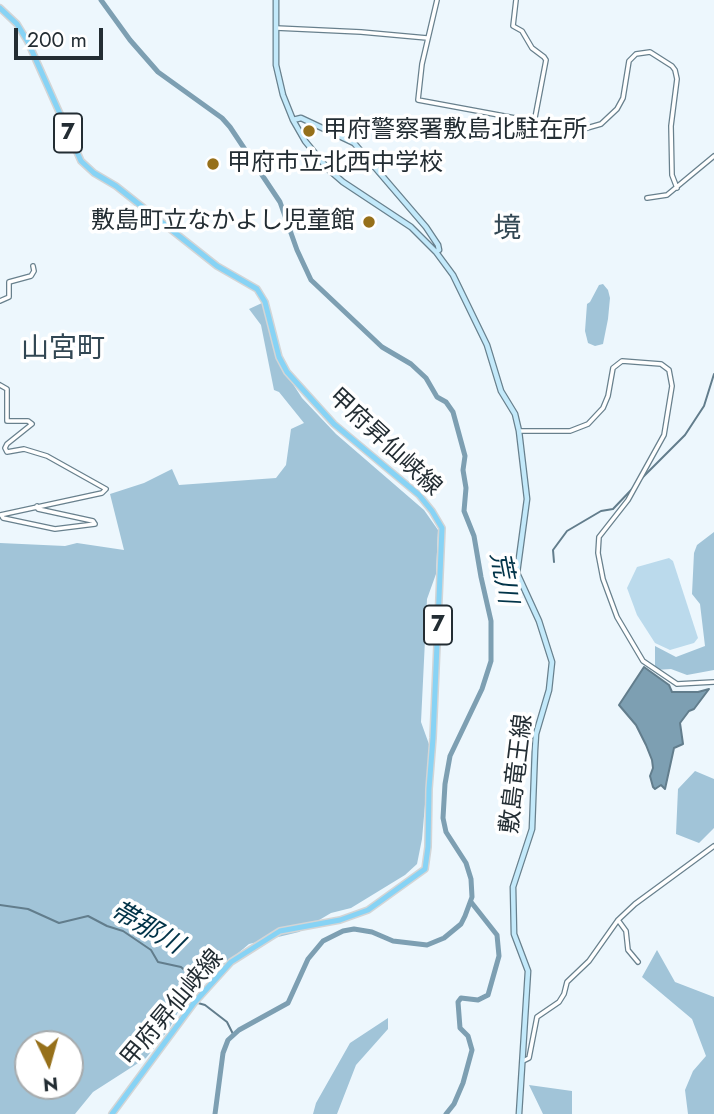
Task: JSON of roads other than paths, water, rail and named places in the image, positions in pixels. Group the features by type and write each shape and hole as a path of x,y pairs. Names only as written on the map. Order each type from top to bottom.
{"main road":[{"name":"敷島竜王線","path":"276,0 276,65 283,95 293,120 305,141 328,169 411,227 436,252 453,275 483,337 501,391 514,414 519,431 527,499 517,573 543,632 552,662 536,742 532,830 513,887 514,934 528,971 519,1114"},
{"name":"甲府昇仙峡線","path":"0,8 17,24 28,42 81,161 93,173 117,186 217,266 257,289 265,302 279,357 287,372 334,424 419,495 442,528 425,869 368,911 340,920 280,931 232,962 195,1002 112,1114"},
{"name":"敷島竜王線","path":"293,120 301,118 354,142 426,227 439,248 436,252"}],"street":[{"path":"437,0 422,64 418,100 580,130 601,124 622,102 632,57 640,53 655,54 672,66 677,74 671,128 671,175 677,188"},
{"path":"516,0 513,26 522,31 531,48 546,60 534,123"},
{"path":"275,28 427,38"},
{"path":"647,198 664,196 677,188 714,156"},
{"path":"0,301 9,297 9,282 31,276 33,266"},
{"path":"519,431 569,431 588,424 603,408 613,368 622,360 661,364 669,370 672,386 663,439 628,500 601,534 598,554 603,579 617,617 643,660 677,684 714,682"},
{"path":"0,385 6,389 7,421 27,421 32,424 7,444 7,452 24,449 47,456 106,489 102,493 1,515"},
{"path":"1,515 3,518 55,529 95,524 93,521 38,509 37,506"},
{"path":"523,1061 529,1058 537,1017 559,1002 567,982 589,961 618,920 635,904 714,846"},
{"path":"618,920 626,931 628,950 638,962"}],"waterway":[{"name":"荒川","path":"101,0 158,72 222,118 230,127 280,202 311,280 382,347 411,364 426,378 437,397 446,402 453,412 465,456 464,511 474,536 491,621 491,661 482,689 450,756 445,784 443,818 446,832 466,863 471,879 472,897 461,924 444,938 427,945 393,941 372,932 354,929 343,931 323,941 308,959 288,1003 239,1030 228,1040 223,1053 215,1114"},
{"path":"642,478 685,435 704,406 714,374"},
{"path":"554,562 553,550 567,531 601,511 613,509 633,488"},
{"path":"446,1114 454,1104 463,1083 472,1050 468,1036 460,1028 458,1002 461,998 478,1000 488,995 499,956 497,935 471,902"},
{"name":"帯那川","path":"0,905 28,909 59,923 88,916 123,931 151,950 158,962 181,967 189,974 198,975 191,983 193,997 227,1022 233,1034"}],"place":[{"name":"甲府警察署敷島北駐在所","path":"309,131"},
{"name":"甲府市立北西中学校","path":"213,164"},
{"name":"敷島町立なかよし児童館","path":"369,222"}],"district":[{"name":"境","path":"507,230"},
{"name":"山宮町","path":"63,350"}]}
